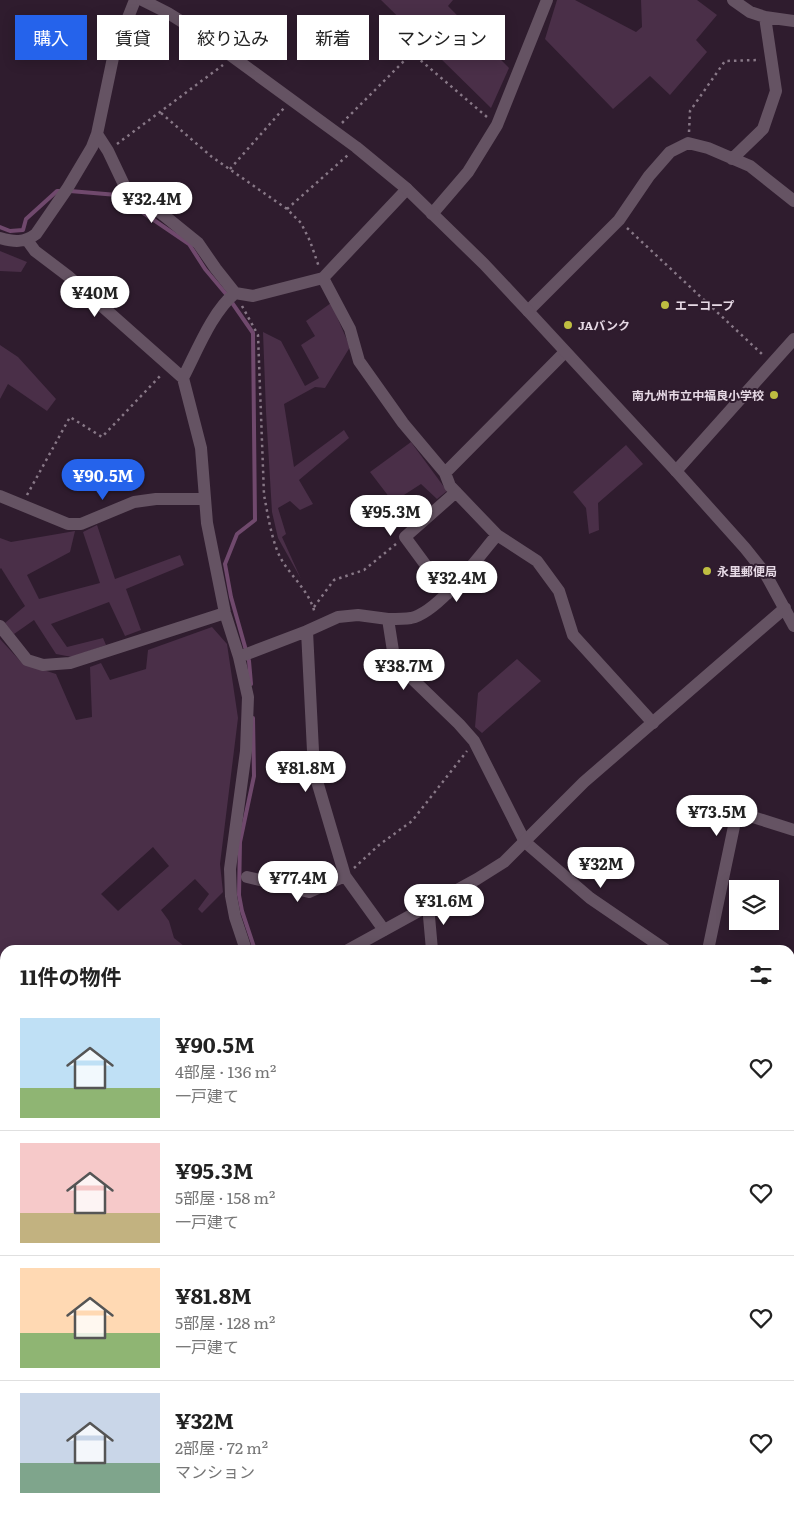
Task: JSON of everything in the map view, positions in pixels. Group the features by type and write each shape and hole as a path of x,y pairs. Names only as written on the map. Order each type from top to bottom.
{"street":[{"path":"0,238 14,242 27,240 36,234 66,191 92,146 97,134 114,54 135,0"},
{"path":"142,0 179,20"},
{"path":"432,214 468,172 497,125 547,0"},
{"path":"733,0 750,12 765,17 794,21"},
{"path":"732,159 763,130 776,91 765,17"},
{"path":"238,60 356,147 407,189 484,264 676,471 755,560 789,610 794,626"},
{"path":"97,134 108,151 126,189 161,213 198,243 216,269 231,297"},
{"path":"528,311 619,220 648,176 670,152 688,143 708,148 750,166 794,200"},
{"path":"183,378 218,312 231,297 253,296 323,278 407,189"},
{"path":"27,240 35,250 68,276 183,378 201,448 208,523 225,613 246,655 248,697 246,742 230,869 230,887 235,918 244,945"},
{"path":"323,278 350,329 359,361 403,423 445,473 450,486 497,535 538,561 559,591 573,635 653,723"},
{"path":"676,471 794,338"},
{"path":"445,473 565,352"},
{"path":"447,594 405,537 456,492"},
{"path":"0,496 68,524 81,524 134,502 156,499 205,499"},
{"path":"246,655 338,616 358,615 388,620 412,618 425,612 447,594 497,535"},
{"path":"357,945 504,862 584,782 789,610"},
{"path":"0,626 27,660 43,665 70,663 225,613"},
{"path":"388,620 393,651 400,667 459,724 474,742 525,842 590,898 659,945"},
{"path":"312,628 314,771 345,876 384,930"},
{"path":"709,945 736,812 794,830"},
{"path":"247,877 309,892 345,876"},
{"path":"428,905 432,945"}],"path":[{"path":"333,131 412,53 497,125"},
{"path":"108,151 230,60"},
{"path":"688,143 690,111 725,61 772,60"},
{"path":"230,169 290,100"},
{"path":"161,113 212,157 287,209 301,223 310,241 323,278"},
{"path":"287,209 356,147"},
{"path":"619,220 772,363"},
{"path":"231,297 258,335 264,495 268,519 280,557 314,607"},
{"path":"22,505 70,417 102,437 170,365"},
{"path":"312,628 314,607 334,580 364,570 405,537"},
{"path":"345,876 379,845 412,821 474,742"}],"shaded area":[{"path":"381,0 453,0 448,6 457,15 396,15"},
{"path":"557,0 575,0 636,32 642,27 641,0 697,0 717,15 696,40 707,52 670,95 650,76 613,109 545,39"},
{"path":"442,60 501,60 509,68 491,108"},
{"path":"0,251 27,262 21,272 0,271"},
{"path":"331,303 350,347 325,388 315,387 284,404 294,467 344,430 349,438 299,480 313,504 300,510 290,501 278,508 286,534 282,537 301,579 278,538 272,512 263,332 281,341 305,386 319,378 301,345 315,336 306,321"},
{"path":"0,345 18,357 56,399 47,411 8,384 0,399"},
{"path":"411,442 447,491 437,499 421,484 393,502 370,472"},
{"path":"626,445 643,464 598,503 599,530 589,534 586,508 573,492"},
{"path":"97,525 115,579 180,555 184,565 126,589 141,630 125,636 109,602 51,624 67,647 103,638 106,645 72,657 56,654 34,620 14,634 5,623 25,606 0,569 0,538 11,542 75,531 70,552 27,575 39,599 100,583 83,532"},
{"path":"212,627 227,644 238,718 220,864 223,892 202,913 198,909 209,894 195,879 161,910 169,921 174,938 183,945 0,945 0,639 22,663 56,674 76,720 92,717 90,667 101,663 110,680 146,669 148,650","holes":["153,847 169,866 118,911 101,894"]},
{"path":"517,659 541,681 482,733 475,727 478,693"}],"waterway":[{"path":"0,227 10,231 23,230 26,219 57,191 63,191"},
{"path":"70,191 117,195 189,244 205,269 226,294 253,333 255,520 237,534 225,564 231,597 249,661 251,684"},
{"path":"253,718 254,776 240,842 239,895 242,911 253,945"}],"place":[{"name":"エーコープ","path":"665,305"},
{"name":"JAバンク","path":"568,325"},
{"name":"南九州市立中福良小学校","path":"774,395"},
{"name":"永里郵便局","path":"707,571"}]}
